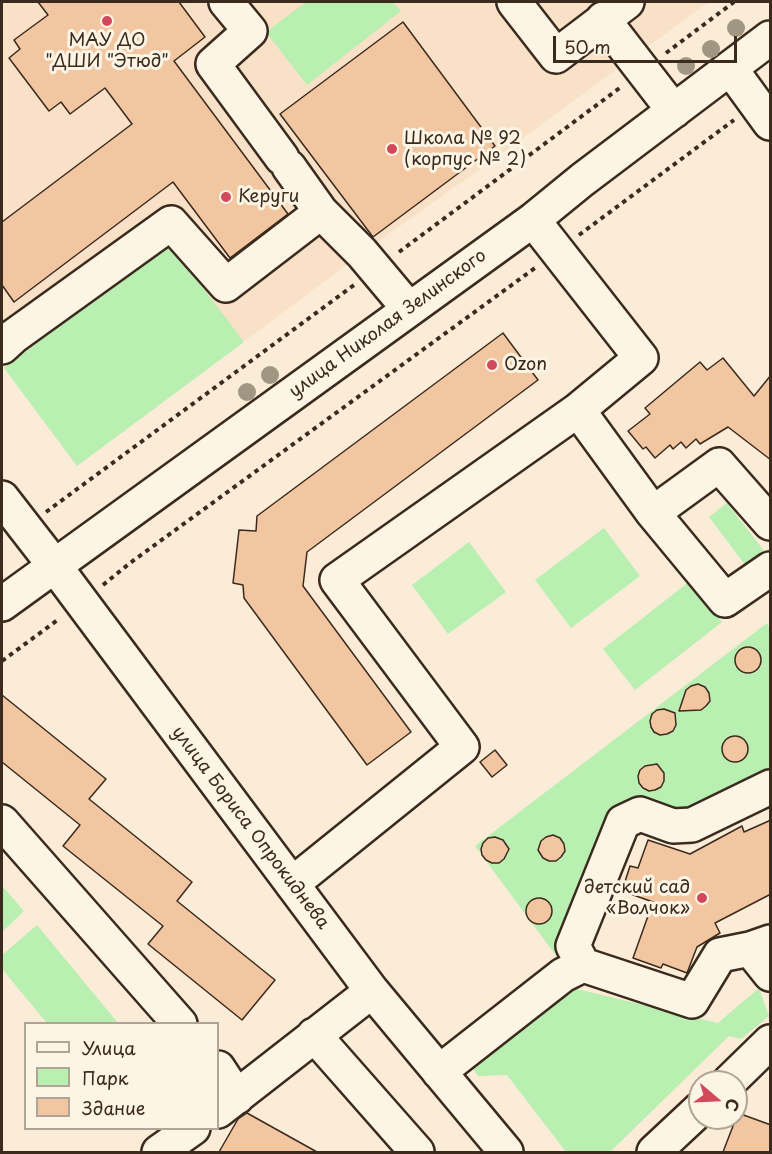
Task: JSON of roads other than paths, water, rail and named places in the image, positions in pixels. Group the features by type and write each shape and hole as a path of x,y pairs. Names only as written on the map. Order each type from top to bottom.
{"street":[{"path":"226,2 250,31 213,64 321,212 362,253 409,309"},
{"path":"514,2 556,56 615,10 674,111"},
{"name":"улица Николая Зелинского","path":"2,604 533,219 771,38"},
{"path":"730,68 763,114"},
{"path":"6,334 171,223 226,285 321,212"},
{"path":"292,884 462,747 337,580 578,410 641,358 533,219"},
{"path":"578,410 653,513 725,600 771,569"},
{"path":"653,513 719,465 771,523"},
{"name":"улица Бориса Опрокиднева","path":"2,498 372,991 506,1152"},
{"path":"771,787 692,825 673,826 640,814 623,822 573,946 583,964 692,1001 720,955 760,945 771,974"},
{"path":"2,822 179,1022"},
{"path":"439,1072 563,975 583,964"},
{"path":"219,1072 227,1104 372,991"},
{"path":"314,1035 417,1152"},
{"path":"742,1070 771,1042"},
{"path":"654,1152 688,1120"},
{"path":"159,1152 190,1130"}],"place":[{"name":"МАУ ДО \"ДШИ \"Этюд\"","path":"107,21"},
{"name":"Школа № 92 (корпус № 2)","path":"392,149"},
{"name":"Керуги","path":"226,197"},
{"name":"Ozon","path":"492,365"},
{"name":"детский сад «Волчок»","path":"702,898"}]}
